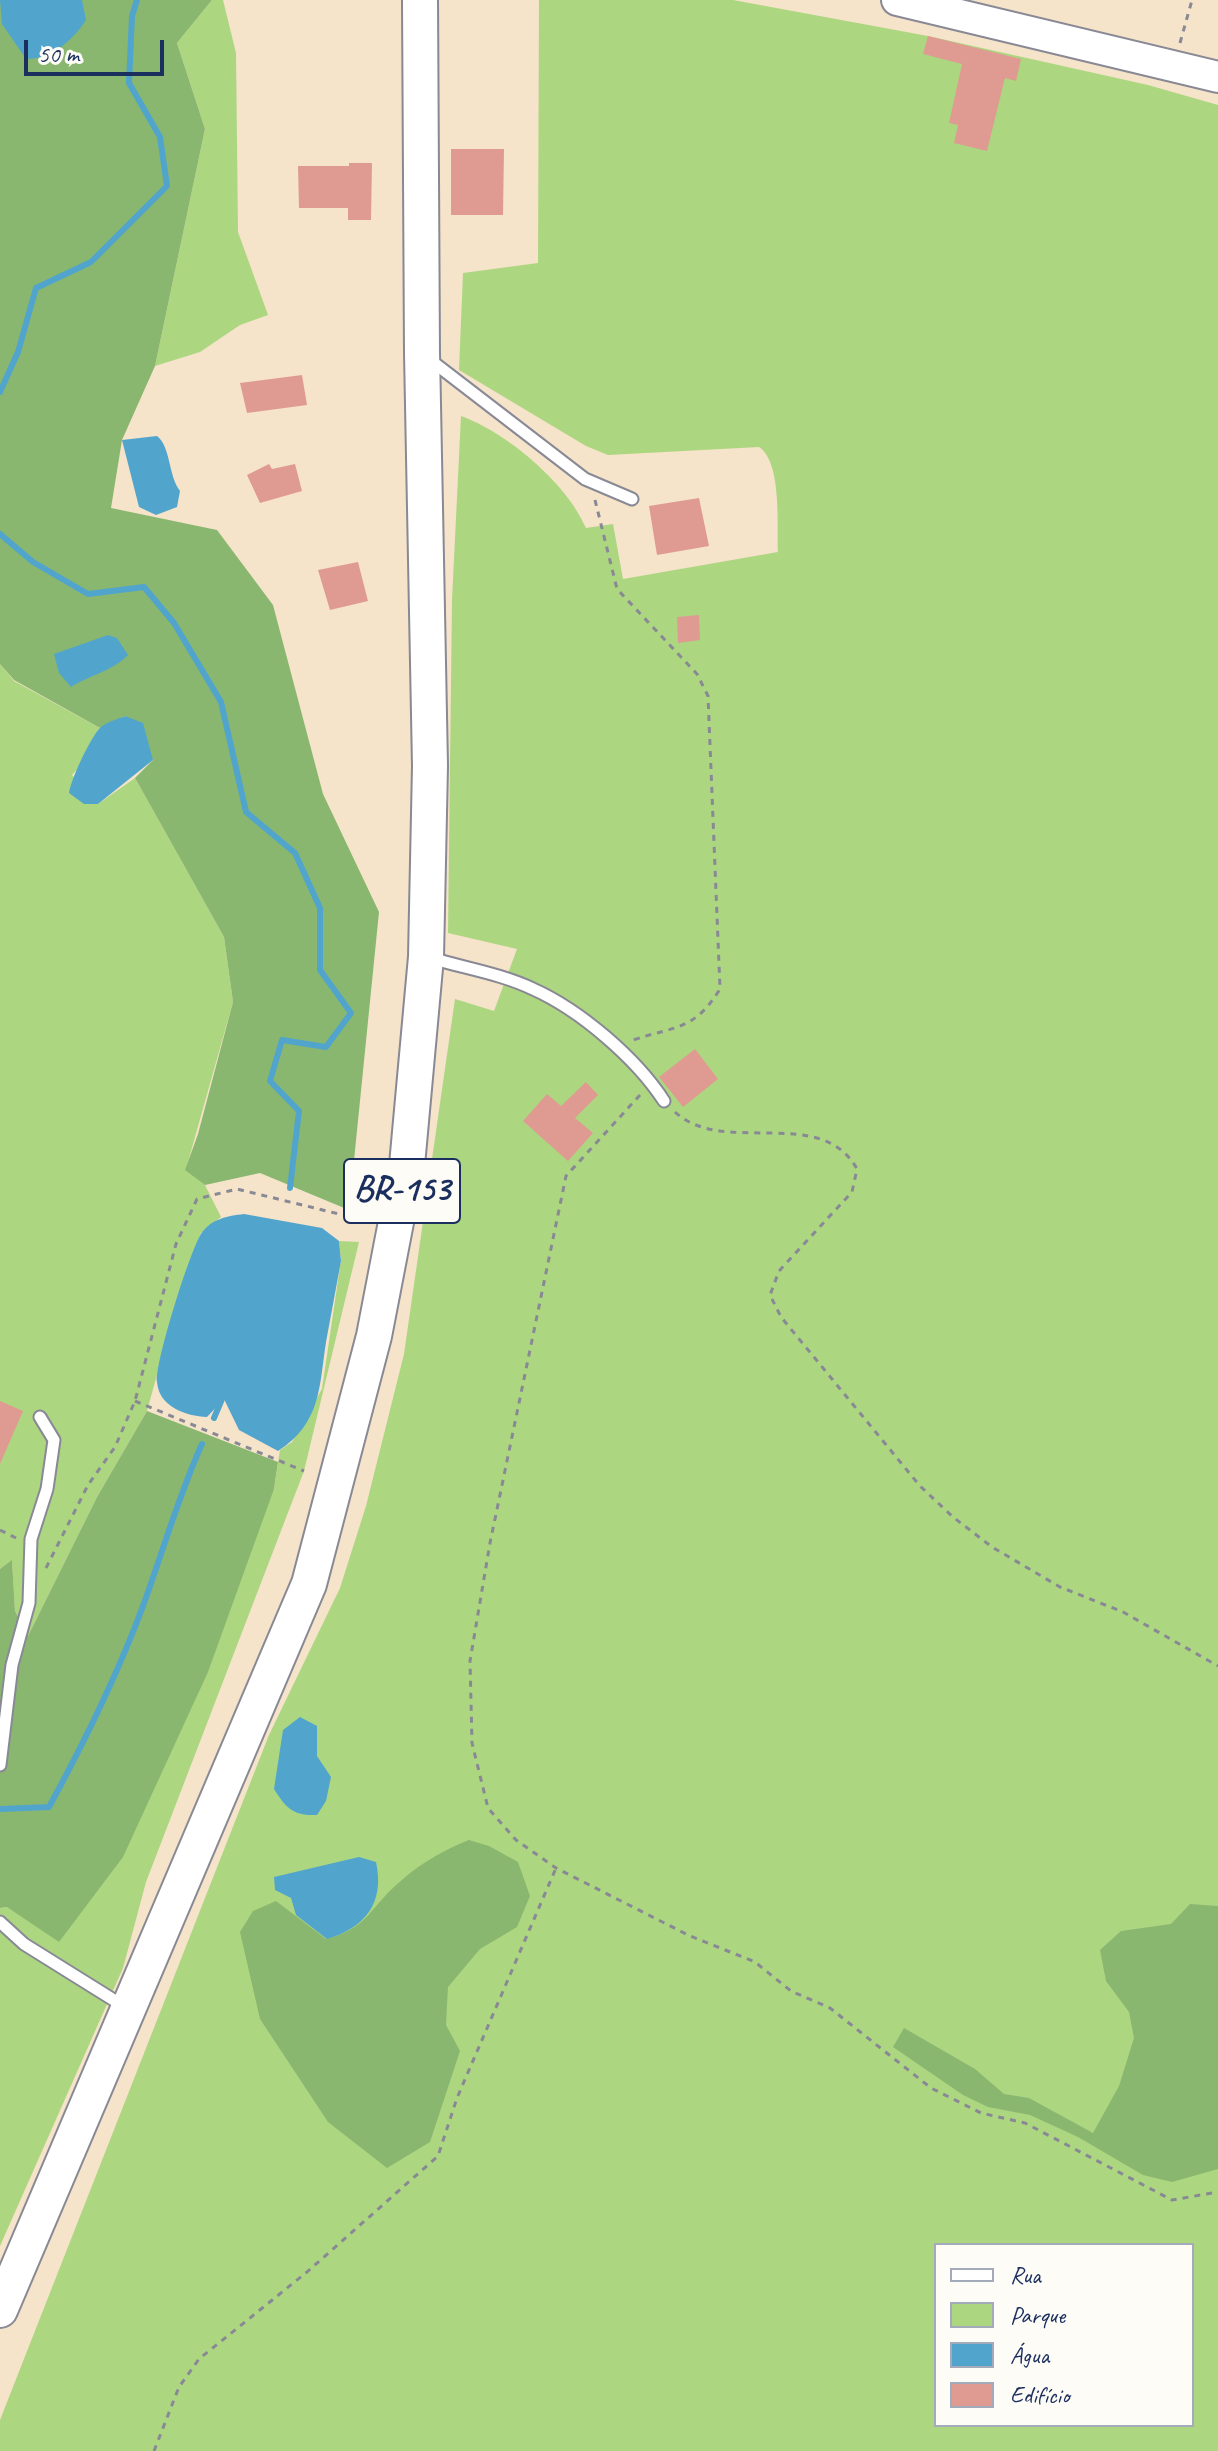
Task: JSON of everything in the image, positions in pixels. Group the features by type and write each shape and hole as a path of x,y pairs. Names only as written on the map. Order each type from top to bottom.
{"main road":[{"name":"BR-153","path":"0,2310 309,1584 374,1336 401,1196 426,957 430,766 422,353 420,0"}],"street":[{"path":"897,0 1218,77"}],"lane":[{"path":"422,353 593,482 632,499"},
{"path":"426,957 532,988 572,1013 639,1066 664,1101"},
{"path":"0,1765 12,1665 29,1603 31,1539 47,1489 54,1440 40,1417"},
{"path":"0,1922 24,1944 128,2009"}],"path":[{"path":"1174,66 1192,0"},
{"path":"593,482 599,525 617,589 697,674 708,696 721,971 720,989 708,1008 679,1029 614,1046"},
{"path":"653,1085 628,1105 566,1176 490,1543 470,1661 472,1743 488,1808 516,1840 556,1868 688,1935 755,1962 791,1991 830,2008 931,2088 981,2113 1025,2123 1172,2200 1218,2192"},
{"path":"664,1101 687,1123 718,1130 803,1135 848,1152 857,1169 852,1192 779,1271 770,1295 781,1317 920,1486 953,1517 992,1547 1060,1587 1123,1612 1218,1666"},
{"path":"29,1603 88,1485 115,1447 135,1401 176,1244 197,1199 237,1189 339,1214"},
{"path":"135,1401 304,1471"},
{"path":"154,2451 179,2387 199,2359 307,2272 438,2156 457,2098 556,1868"}],"green space":[{"path":"0,0 212,0 177,43 205,129 155,366 122,440 111,508 217,530 273,605 323,794 379,912 349,1210 260,1173 205,1185 185,1170 198,1134 233,1002 224,937 135,778 153,760 125,716 100,728 14,680 0,664"},
{"path":"212,0 223,0 236,53 238,232 268,315 240,325 200,352 155,366 205,129 177,43"},
{"path":"539,0 733,0 928,36 1148,85 1218,105 1218,2451 0,2451 0,2420 269,1735 340,1588 366,1506 404,1354 455,999 494,1011 517,949 448,933 452,600 461,416 497,434 533,461 565,494 586,528 613,524 623,579 778,552 775,480 772,466 759,447 608,455 586,446 459,370 463,273 538,263"},
{"path":"0,664 14,681 100,728 83,763 72,775 98,804 135,778 224,937 233,1002 186,1169 205,1185 221,1217 201,1233 182,1284 147,1411 97,1497 28,1636 15,1611 12,1561 0,1569"},
{"path":"339,1241 359,1242 304,1471 146,1882 123,1968 0,2246 0,1908 7,1907 274,1489 280,1450 292,1442 322,1389 341,1260"},
{"path":"147,1411 278,1462 274,1489 208,1672 123,1857 59,1942 7,1907 0,1908 0,1569 12,1560 15,1611 28,1636 97,1497"},
{"path":"469,1840 489,1846 518,1862 530,1896 517,1927 480,1949 448,1987 446,2025 460,2051 430,2142 387,2168 328,2122 260,2019 240,1932 253,1911 276,1901 326,1939 340,1935 365,1918 411,1872"},
{"path":"1190,1904 1218,1906 1218,2169 1172,2182 1143,2175 1078,2137 1030,2115 988,2107 963,2095 893,2047 904,2028 975,2069 1004,2094 1029,2098 1093,2133 1119,2086 1134,2038 1129,2012 1106,1981 1100,1950 1121,1931 1171,1924"}],"water":[{"path":"0,0 82,0 86,20 74,35 53,52 26,59 2,24"},
{"path":"157,436 165,447 180,491 177,507 156,515 139,507 122,440"},
{"path":"108,635 117,638 128,655 71,687 59,673 54,654"},
{"path":"125,716 143,723 153,760 98,804 84,804 69,793 82,758 101,727"},
{"path":"244,1214 322,1228 339,1241 341,1261 316,1403 303,1429 278,1451 239,1430 224,1399 207,1417 191,1415 168,1404 157,1382 161,1353 174,1307 201,1234 215,1222"},
{"path":"300,1717 317,1726 317,1756 331,1777 326,1801 317,1815 291,1810 274,1789 283,1730"},
{"path":"359,1857 376,1862 377,1890 362,1921 340,1934 327,1939 296,1915 291,1898 275,1890 274,1877"}],"building":[{"path":"928,36 1021,59 1016,81 1005,78 987,151 954,143 958,125 949,123 962,64 923,54"},
{"path":"451,149 504,149 503,215 451,215"},
{"path":"349,163 372,163 371,220 348,220 348,208 299,208 298,166 349,166"},
{"path":"302,375 307,405 247,413 240,383"},
{"path":"269,464 272,469 295,464 302,491 260,503 247,475"},
{"path":"699,498 709,546 657,555 649,506"},
{"path":"358,562 368,601 330,610 318,570"},
{"path":"699,615 700,640 678,643 677,617"},
{"path":"695,1049 718,1079 683,1107 659,1077"},
{"path":"586,1082 598,1095 575,1118 593,1133 568,1161 523,1121 547,1094 561,1106"},
{"path":"0,1401 23,1411 0,1464"}],"waterway":[{"path":"0,392 18,352 36,288 91,262 167,186 160,137 129,83 132,16 137,0"},
{"path":"0,534 33,562 88,594 144,587 174,623 221,702 246,812 295,853 320,908 320,970 351,1013 326,1047 282,1040 270,1081 299,1111 290,1188"},
{"path":"214,1418 225,1392"},
{"path":"0,1809 49,1807 88,1733 122,1658 202,1444"}]}
